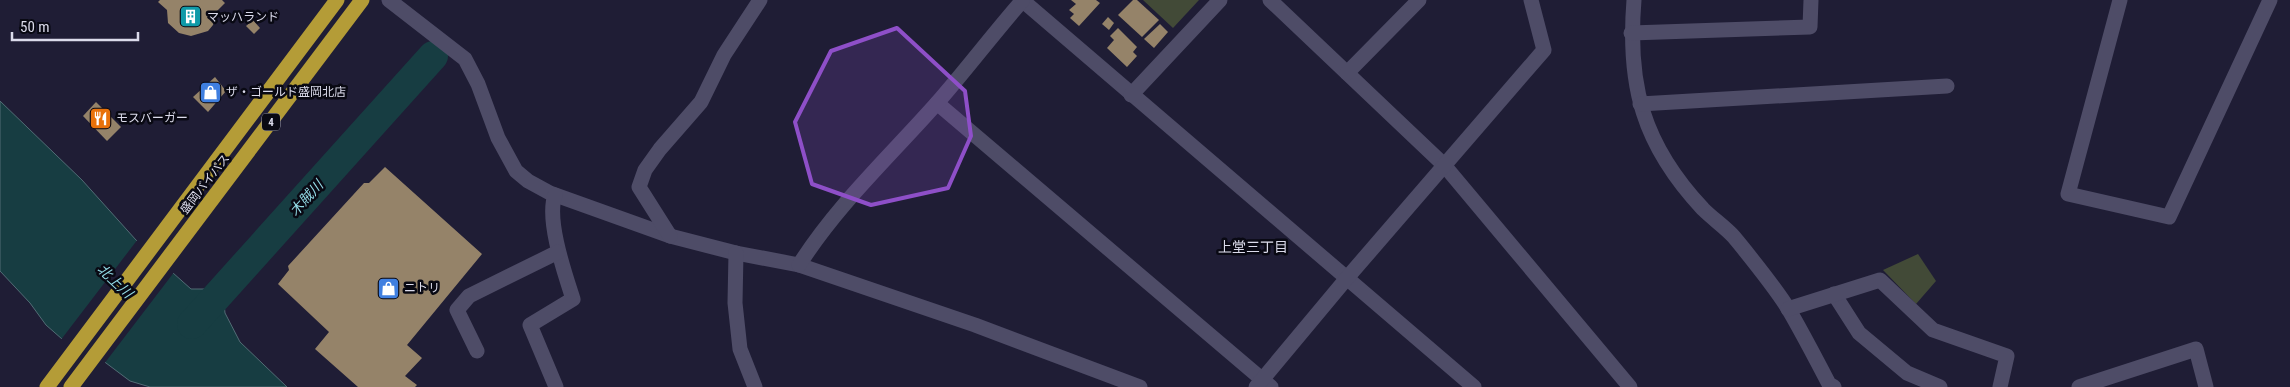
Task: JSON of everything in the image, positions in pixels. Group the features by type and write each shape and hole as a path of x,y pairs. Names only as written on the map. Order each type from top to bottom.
{"highway":[{"name":"盛岡バイパス","path":"47,387 337,0"},
{"name":"盛岡バイパス","path":"74,382 362,0"}],"street":[{"path":"389,0 465,59 478,84 498,138 516,171 528,181 554,195 670,236 736,253 799,265 976,325 1140,387"},
{"path":"670,236 639,187 645,170 660,149 701,102 724,55 760,0"},
{"path":"799,265 816,238 937,103 1022,0 1130,95 1474,387"},
{"path":"1130,95 1220,0"},
{"path":"1270,0 1444,165 1630,387"},
{"path":"1347,73 1419,0"},
{"path":"937,103 1263,384 1347,278 1544,50 1531,0"},
{"path":"1634,0 1631,34 1633,73 1644,118 1660,155 1703,209 1733,236 1788,308 1829,384 1834,387"},
{"path":"1631,34 1810,26 1811,0"},
{"path":"2120,0 2068,194 2170,217 2270,0"},
{"path":"1640,104 1947,86"},
{"path":"554,195 552,203 558,252 573,299 530,325 556,387"},
{"path":"477,352 457,310 469,296 558,252"},
{"path":"736,253 734,303 740,349 755,387"},
{"path":"1788,308 1880,280 1932,330 2007,356 2000,387"},
{"path":"1834,294 1859,333 1907,373 1940,387"},
{"path":"2079,387 2196,349 2206,387"}],"highlighted area":[{"path":"897,28 965,91 971,136 948,188 871,205 812,184 795,122 831,51"}],"shaded area":[{"path":"1143,0 1199,0 1173,28"},
{"path":"1918,254 1936,281 1916,304 1883,270"}],"water":[{"name":"北上川","path":"0,101 82,180 136,240 191,289 209,289 214,286 223,295 225,313 240,342 287,387 150,387 130,381 102,360 62,339 46,325 30,303 0,271"}],"pier":[{"path":"138,239 175,271 104,364 89,355 73,350 60,341"}],"building":[{"name":"マッハランド","path":"160,0 222,0 225,3 217,11 213,25 208,31 191,36 179,33 168,23 167,10 158,2"},
{"path":"1071,0 1096,0 1100,3 1079,26 1070,18 1074,14 1069,10 1076,4"},
{"path":"1133,0 1137,0 1159,20 1142,37 1118,15"},
{"path":"1108,17 1114,23 1109,30 1102,24"},
{"path":"253,20 260,28 254,34 246,26"},
{"path":"1160,24 1168,32 1154,48 1144,39"},
{"path":"1118,28 1137,47 1133,52 1137,56 1127,67 1107,48 1114,40 1110,36"},
{"path":"215,77 226,91 208,112 193,97"},
{"path":"96,102 121,127 107,141 83,116"},
{"path":"385,167 482,254 407,345 422,358 405,376 417,385 415,387 358,387 315,349 329,332 278,284 289,270 288,266 364,183 369,183"}],"waterway":[{"name":"木賊川","path":"192,324 433,56"}],"place":[{"name":"マッハランド","path":"191,17"},
{"name":"ザ・ゴールド盛岡北店","path":"210,92"},
{"name":"モスバーガー","path":"100,118"},
{"name":"ニトリ","path":"388,288"}],"district":[{"name":"上堂三丁目","path":"1253,247"}]}
